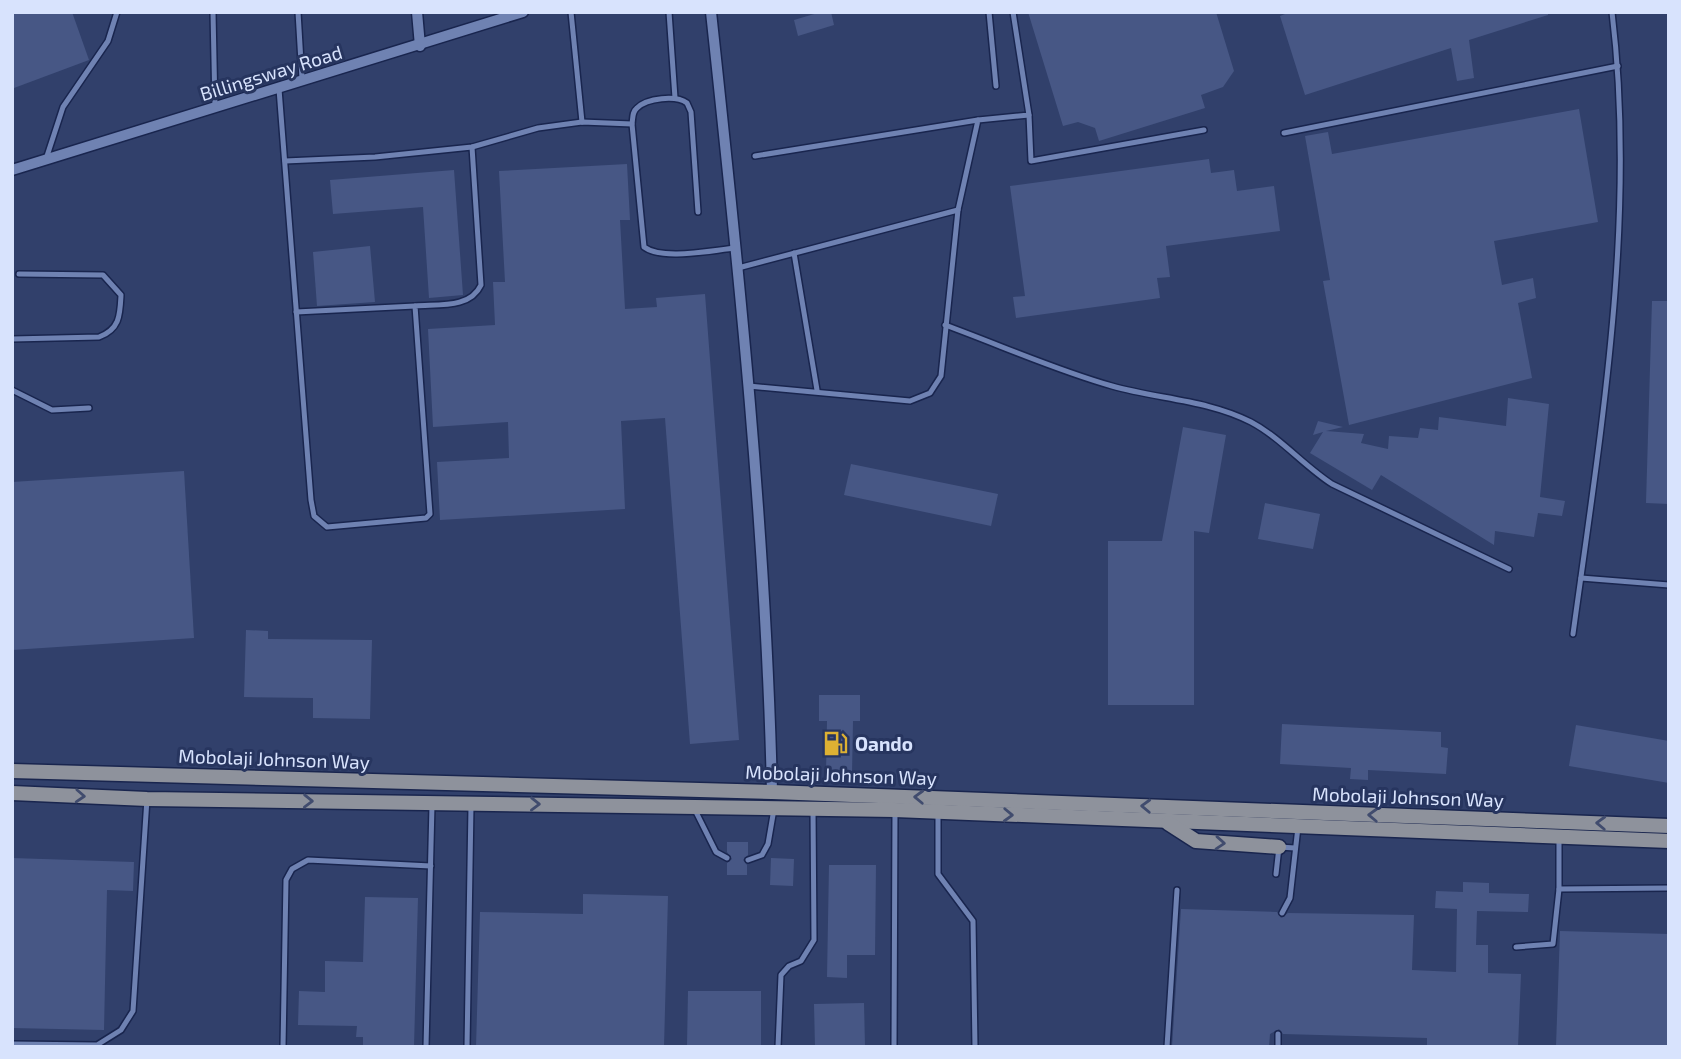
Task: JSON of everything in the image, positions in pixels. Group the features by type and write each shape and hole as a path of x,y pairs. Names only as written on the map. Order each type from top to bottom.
{"street":[{"path":"417,12 420,46"},
{"name":"Billingsway Road","path":"12,170 302,83 523,12"},
{"path":"710,12 748,386 768,654 772,792"},
{"name":"Billingsway Road","path":"12,177 29,167"},
{"name":"Mobolaji Johnson Way","path":"12,772 772,792 1669,826"},
{"name":"Mobolaji Johnson Way","path":"12,793 147,799 895,810 1669,841"},
{"path":"1166,822 1196,841 1279,847"}],"lane":[{"path":"45,162 63,107 108,41 117,12"},
{"path":"213,12 215,108"},
{"path":"298,12 302,83"},
{"path":"571,12 582,122"},
{"path":"669,12 675,98"},
{"path":"989,12 996,86"},
{"path":"1013,12 1029,115 1031,161 1204,131"},
{"path":"1573,634 1598,453 1618,240 1619,66 1612,12"},
{"path":"1284,133 1619,66"},
{"path":"279,89 312,508 320,523 327,527 426,517 430,514 415,306"},
{"path":"698,212 691,112 687,103 675,98 638,106 633,112 632,124 644,247 649,251 668,254 736,248"},
{"path":"755,156 978,120 1029,115"},
{"path":"748,386 817,390 909,401 923,397 938,384 958,210 978,120"},
{"path":"285,161 375,157 472,147 538,128 582,122 632,124"},
{"path":"296,312 465,302 477,295 481,285 472,147"},
{"path":"738,268 958,210"},
{"path":"794,253 817,390"},
{"path":"12,339 99,337 110,333 120,317 121,295 103,275 19,274"},
{"path":"945,325 1109,385 1178,398 1248,421 1265,430 1308,468 1332,484 1509,569"},
{"path":"12,390 52,410 89,408"},
{"path":"1581,578 1669,585"},
{"path":"12,1044 97,1045 121,1030 133,1011 147,799"},
{"path":"426,1047 432,802"},
{"path":"467,1047 471,803"},
{"path":"694,807 716,852 727,858"},
{"path":"747,860 762,855 768,844 774,808"},
{"path":"778,1047 778,989 781,975 789,966 801,961 814,940 813,809"},
{"path":"894,1047 895,810"},
{"path":"938,812 938,874 973,920 975,1047"},
{"path":"1282,912 1290,898 1298,827"},
{"path":"1516,947 1553,944 1559,889 1559,837"},
{"path":"1276,874 1279,847 1295,848"},
{"path":"284,1047 286,880 292,869 309,860 431,866"},
{"path":"1559,889 1669,888"},
{"path":"1167,1047 1177,890"},
{"path":"1278,1034 1278,1047"}],"building":[{"path":"12,12 72,12 89,60 14,88"},
{"path":"821,12 831,12 834,25 798,36 794,20"},
{"path":"1028,12 1216,12 1234,71 1223,87 1201,95 1205,108 1099,141 1095,128 1078,122 1063,126"},
{"path":"1290,12 1548,12 1548,15 1469,40 1474,78 1457,81 1451,48 1305,95 1280,16"},
{"path":"1579,109 1598,222 1494,241 1502,285 1533,278 1536,298 1518,303 1532,378 1349,425 1323,281 1330,280 1305,136 1328,132 1332,154"},
{"path":"1209,159 1211,173 1234,170 1237,191 1274,186 1280,231 1166,246 1170,277 1157,278 1160,298 1016,318 1013,297 1025,296 1010,186"},
{"path":"627,164 630,220 620,220 625,309 657,307 656,298 705,294 739,740 690,744 665,418 621,421 625,509 440,520 437,462 509,458 508,422 433,427 428,329 495,325 493,282 505,282 499,171"},
{"path":"454,170 463,295 429,298 423,207 333,214 330,180"},
{"path":"370,246 375,302 317,306 313,252"},
{"path":"1652,301 1669,301 1669,504 1646,503"},
{"path":"1508,398 1549,404 1540,497 1565,501 1562,516 1538,513 1534,537 1495,531 1494,545 1381,475 1372,490 1310,453 1323,432 1313,435 1318,421 1343,427 1326,431 1364,434 1361,443 1388,449 1389,436 1418,438 1420,428 1438,430 1439,417 1506,426"},
{"path":"1183,427 1226,435 1209,533 1194,531 1194,705 1108,705 1108,541 1162,541"},
{"path":"851,464 998,494 991,526 844,495"},
{"path":"184,471 194,638 12,650 12,482"},
{"path":"1265,503 1320,514 1313,549 1258,539"},
{"path":"246,630 268,631 268,639 372,640 370,719 313,718 313,698 244,697"},
{"path":"819,695 860,695 860,721 853,721 852,774 826,773 827,721 819,721"},
{"path":"1282,724 1441,732 1441,747 1448,748 1446,774 1368,770 1368,780 1350,779 1351,768 1280,764"},
{"path":"1576,725 1669,741 1669,783 1569,766"},
{"path":"727,842 748,842 748,855 743,860 747,865 747,875 727,875 727,863 732,859 727,852"},
{"path":"12,858 134,862 133,891 107,890 104,1030 12,1028"},
{"path":"771,858 794,859 793,886 770,885"},
{"path":"829,865 876,865 875,955 847,955 847,978 827,977"},
{"path":"1463,882 1489,883 1489,893 1529,894 1528,912 1477,911 1476,945 1488,945 1488,973 1521,974 1518,1047 1427,1047 1427,1038 1283,1034 1279,1029 1270,1034 1269,1047 1172,1047 1181,909 1277,912 1281,918 1288,913 1414,915 1412,970 1456,972 1457,909 1435,908 1436,891 1463,892"},
{"path":"583,894 668,896 664,1047 476,1047 480,912 583,914"},
{"path":"365,897 418,898 414,1047 363,1047 363,1037 356,1037 357,1026 298,1025 299,991 325,992 325,961 363,962"},
{"path":"1560,931 1669,934 1669,1047 1556,1047"},
{"path":"688,991 761,991 761,1047 687,1047"},
{"path":"864,1003 865,1047 815,1047 814,1004"}],"place":[{"name":"Oando","path":"835,744"}]}
